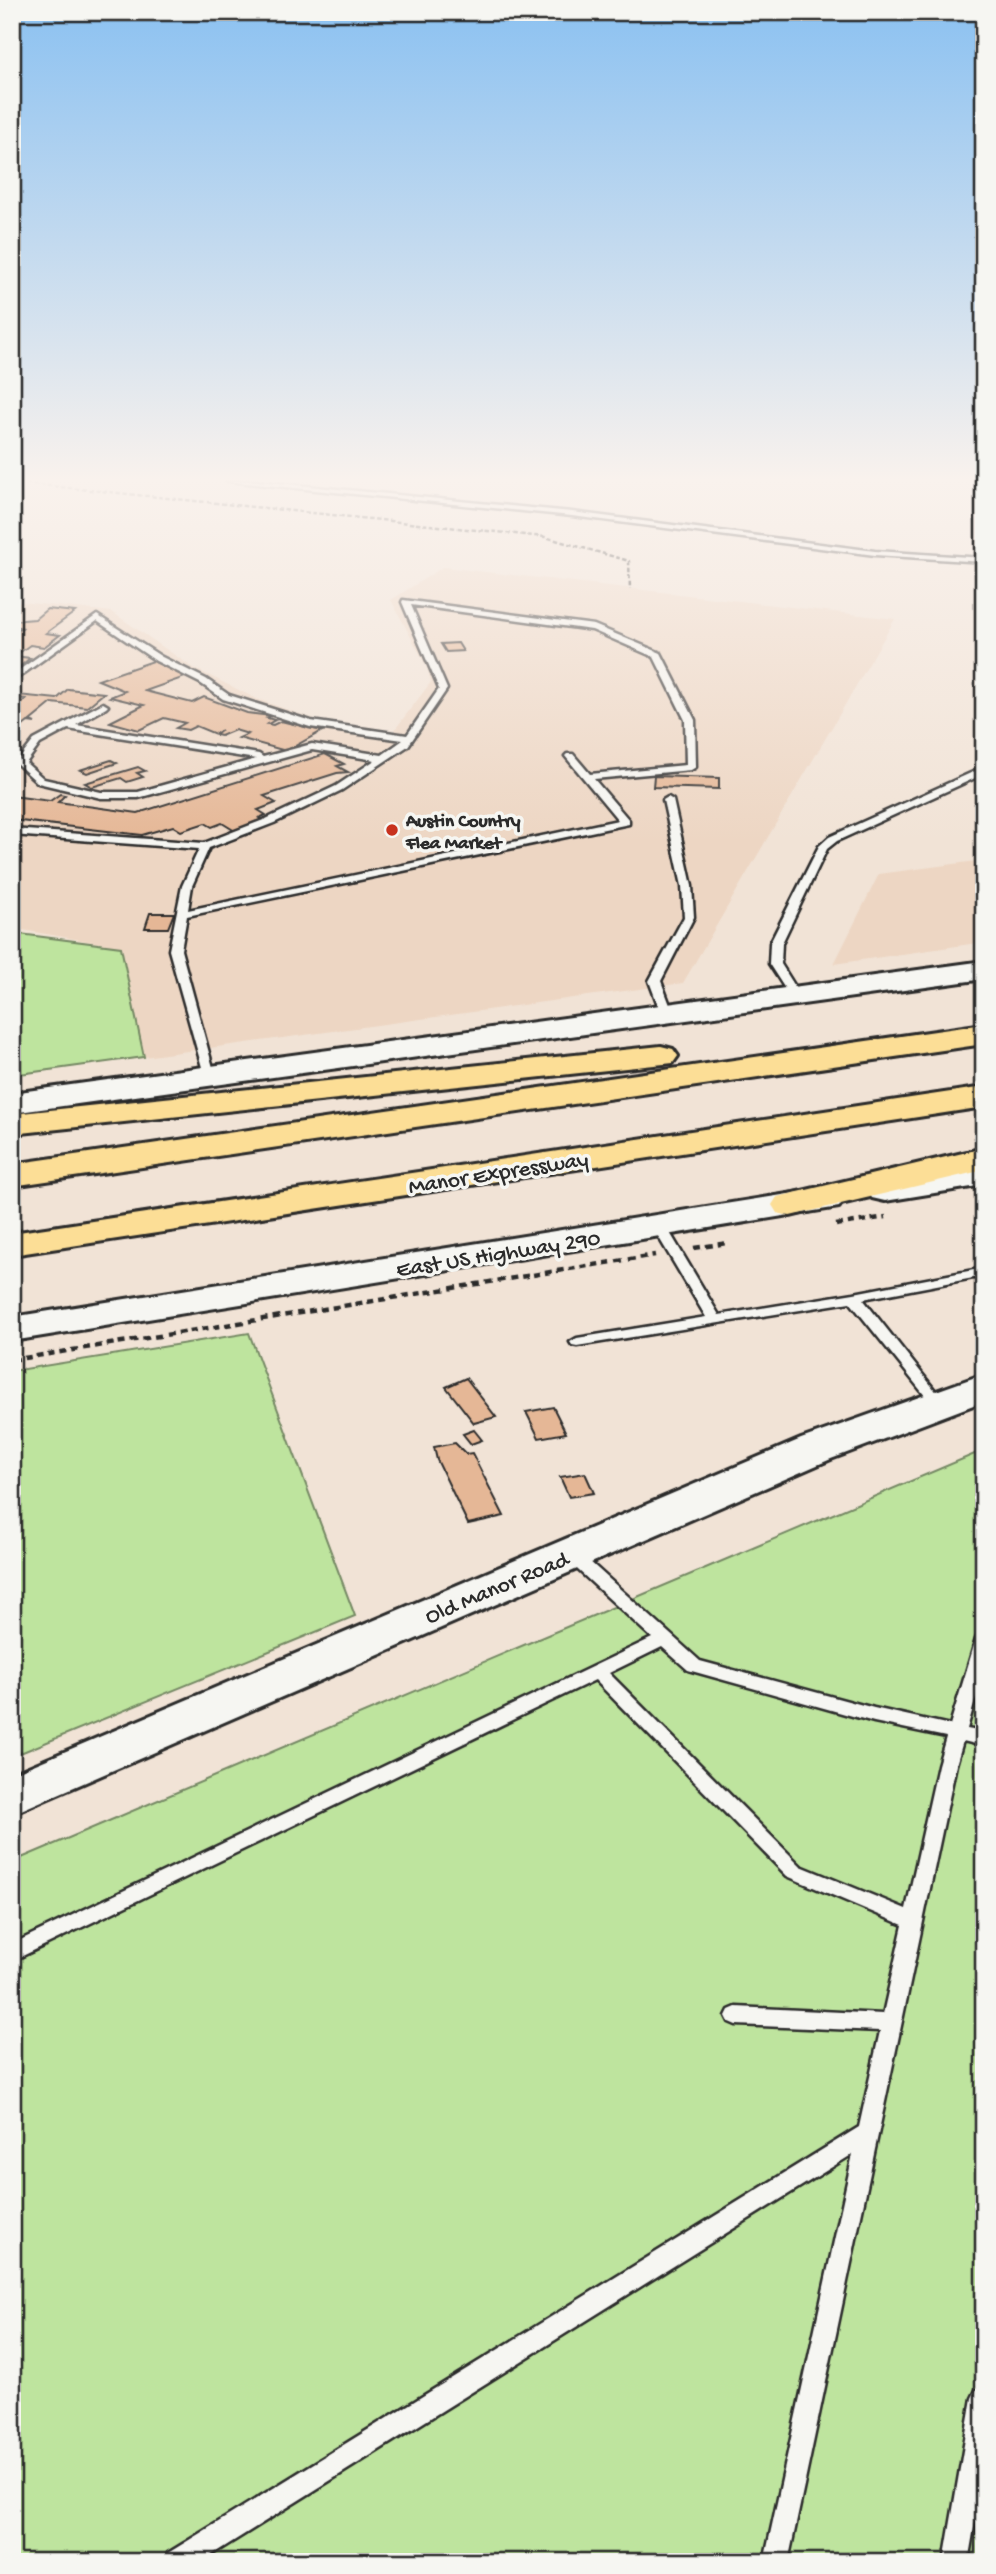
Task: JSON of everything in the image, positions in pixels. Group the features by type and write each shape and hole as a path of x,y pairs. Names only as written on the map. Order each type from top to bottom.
{"highway":[{"path":"12,1124 984,1022"},
{"path":"12,1175 984,1034"},
{"name":"Manor Expressway","path":"12,1244 984,1097"},
{"path":"790,1205 984,1159"}],"main road":[{"path":"12,1103 984,970"},
{"name":"East US Highway 290","path":"12,1329 667,1239 790,1205 984,1174"},
{"name":"Old Manor Road","path":"12,1795 816,1448 984,1387"}],"lane":[{"path":"12,832 205,845 270,821 339,788 409,738 443,689 406,602 594,628 658,654 690,720 691,767 586,778"},
{"path":"12,679 97,617 159,659 203,681 226,697 310,724 409,738"},
{"path":"103,706 37,742 20,762 41,781 101,795 138,795 263,758 312,747 384,758"},
{"path":"67,726 263,758"},
{"path":"182,914 625,822 586,778 570,755"},
{"path":"795,996 775,964 776,943 823,848 833,839 984,769"},
{"path":"667,1013 655,981 689,917 687,886 668,800"},
{"path":"205,845 187,886 175,950 209,1075"},
{"path":"667,1239 715,1319"},
{"path":"577,1342 854,1297 984,1272"},
{"path":"854,1297 939,1404"},
{"path":"571,1554 694,1666 874,1715 984,1739"},
{"path":"12,1953 664,1639"},
{"path":"776,2562 947,1765 959,1732 984,1639"},
{"path":"598,1672 794,1871 914,1921"},
{"path":"736,2016 892,2023"},
{"path":"177,2562 868,2133"},
{"path":"956,2562 984,2398"}],"path":[{"path":"835,1225 889,1217"},
{"path":"12,1360 667,1239 740,1241"}],"shaded area":[{"name":"Austin Country Flea Market","path":"12,601 112,612 192,667 257,699 325,723 393,732 431,682 427,667 392,601 740,601 895,619 683,983 144,1057 121,947 12,928"},
{"path":"984,860 984,942 834,964 879,874"}],"green space":[{"path":"12,933 121,947 144,1057 12,1075"},
{"path":"249,1333 355,1616 13,1756 12,1371"},
{"path":"984,1450 984,2562 12,2562 12,1862"}],"building":[{"path":"47,609 75,612 46,633 60,635 44,647 30,645 15,656 30,658 16,670 12,669 12,629 24,628 12,626 12,621 35,619"},
{"path":"458,643 463,651 446,652 441,644"},
{"path":"153,661 188,676 145,691 192,703 204,697 247,713 271,716 267,718 275,720 268,724 281,721 322,731 286,751 239,738 248,734 235,730 221,736 216,735 222,730 215,734 196,726 188,730 176,728 185,723 164,718 139,730 110,722 144,705 110,697 125,691 98,680"},
{"path":"68,689 104,693 87,707 52,703 30,721 35,723 28,722 12,735 12,710 26,699 15,698 18,695 57,699"},
{"path":"325,754 344,764 337,766 348,772 264,796 276,803 258,810 266,815 259,818 264,821 235,831 222,823 212,827 205,823 181,831 173,826 142,835 12,820 12,796 50,801 60,794 65,795 58,802 138,813"},
{"path":"111,760 117,763 87,773 80,770"},
{"path":"138,767 145,771 137,773 143,777 127,782 121,778 92,787 85,783"},
{"path":"654,776 719,778 719,789 653,787"},
{"path":"150,913 174,913 168,928 145,928"},
{"path":"466,1378 496,1417 474,1423 446,1387"},
{"path":"553,1407 566,1433 539,1438 526,1412"},
{"path":"474,1430 482,1440 471,1444 463,1434"},
{"path":"455,1443 466,1454 472,1453 504,1516 468,1524 437,1460 434,1447"},
{"path":"585,1473 594,1493 569,1497 560,1477"}],"place":[{"name":"Austin Country Flea Market","path":"392,830"}]}
